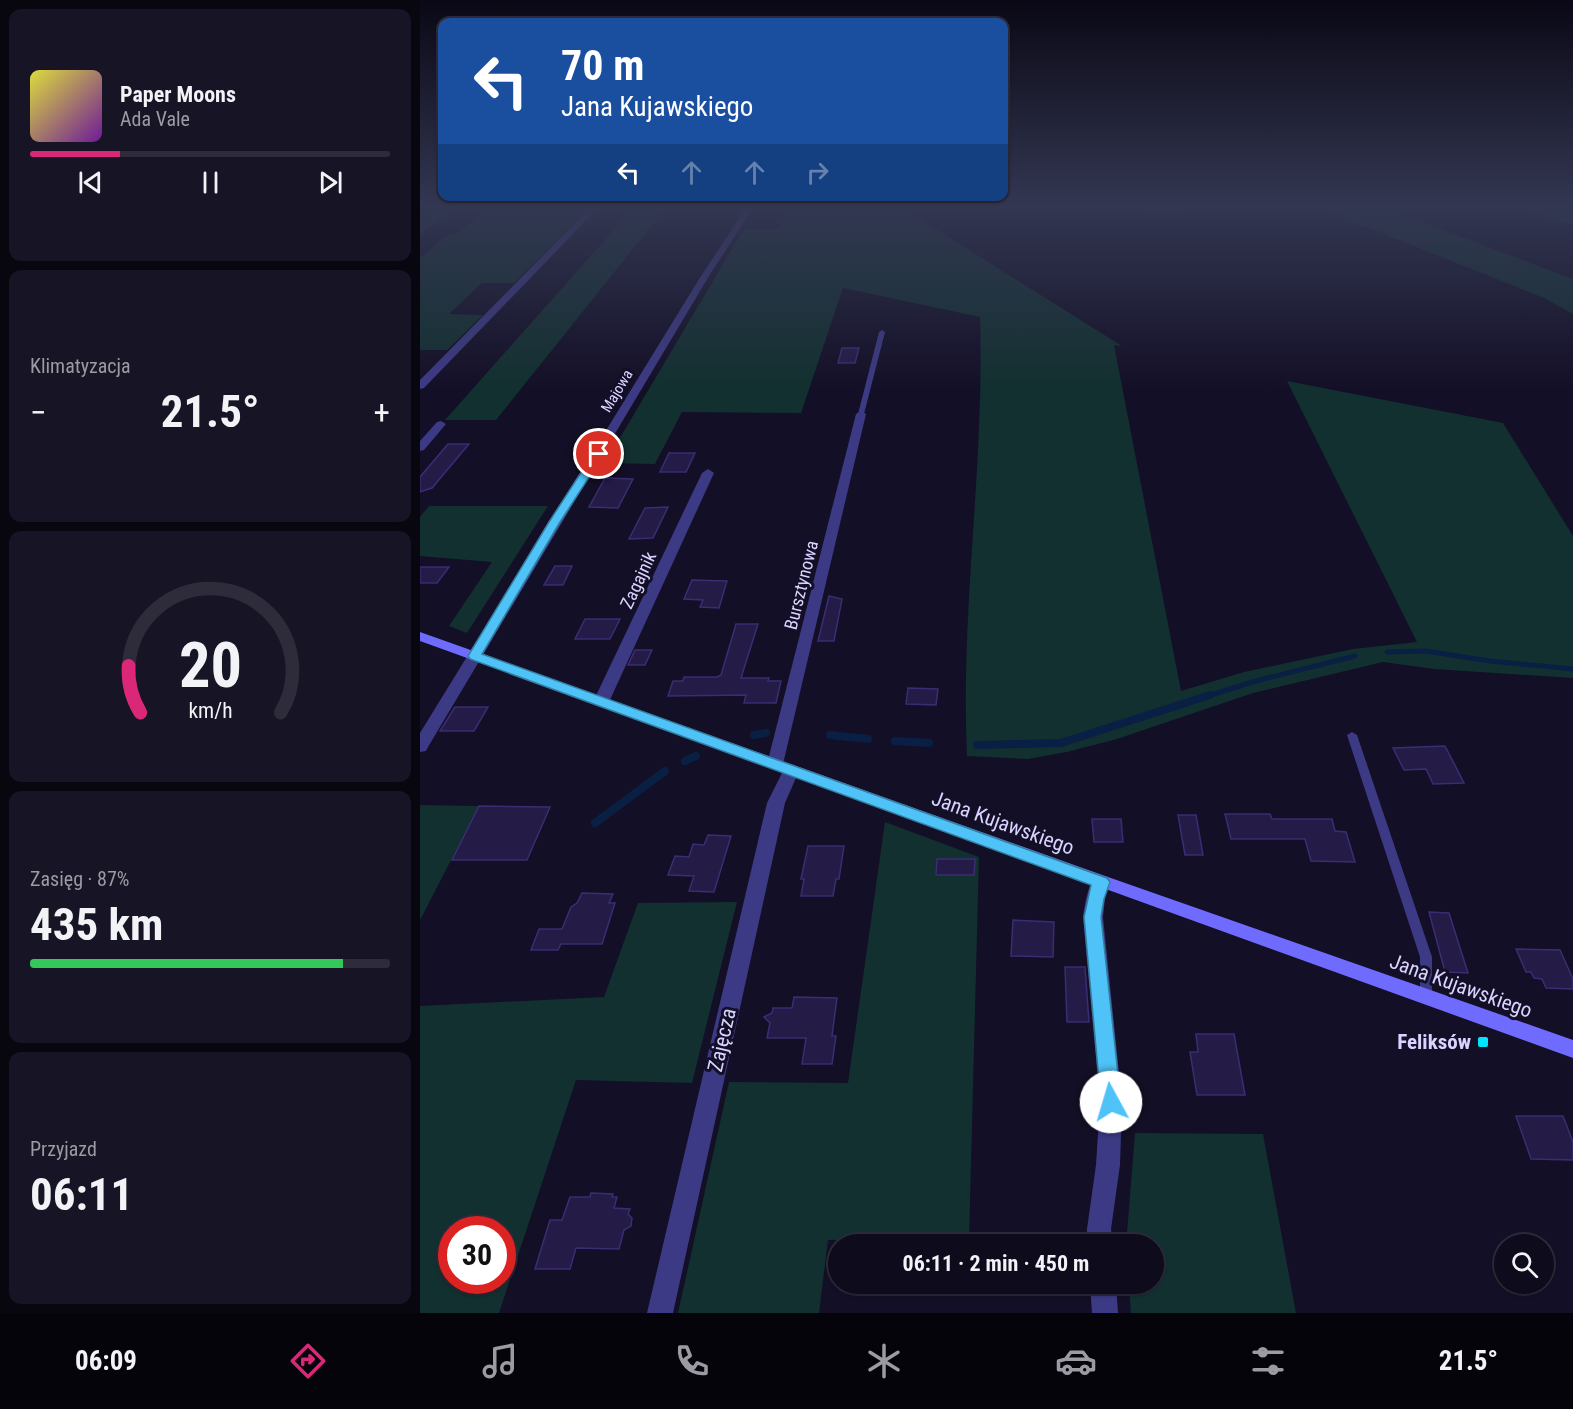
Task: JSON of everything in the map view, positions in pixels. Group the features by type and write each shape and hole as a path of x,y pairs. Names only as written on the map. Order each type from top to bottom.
{"main road":[{"name":"Jana Kujawskiego","path":"420,636 1101,882 1573,1049"}],"street":[{"path":"420,386 537,266"},
{"name":"Majowa","path":"420,747 711,266"},
{"name":"Bursztynowa","path":"783,767 861,414"},
{"path":"420,448 441,424"},
{"name":"Zagajnik","path":"601,702 708,473"},
{"name":"Zajęcza","path":"660,1313 783,767"},
{"path":"1099,1234 1108,1165 1111,1102 1093,917 1095,899 1101,882"},
{"path":"1104,1294 1105,1313"}],"lane":[{"path":"861,414 882,332"},
{"path":"1352,735 1426,957 1426,997"}],"green space":[{"path":"420,266 531,266 514,283 482,283 449,314 483,315 447,350 420,350"},
{"path":"582,266 619,266 496,420 445,420"},
{"path":"722,266 995,266 1122,346 1114,345 1181,691 1244,672 1353,649 1417,642 1287,381 1503,423 1573,536 1573,678 1434,669 1383,662 1253,693 1117,739 1067,752 1028,759 967,756 967,646 979,427 980,317 843,288 801,413 682,412 655,464 605,463"},
{"path":"1465,266 1539,266 1573,279 1573,314 1544,298"},
{"path":"429,506 548,506 467,633 449,626 492,562 420,556 420,517"},
{"path":"420,805 479,806 420,920"},
{"path":"885,822 979,857 969,1234 828,1234 819,1313 678,1313 729,1082 848,1083"},
{"path":"737,902 692,1083 576,1080 516,1262 516,1216 438,1216 438,1294 505,1294 499,1313 420,1313 420,1006 604,997 638,903"},
{"path":"1135,1133 1263,1134 1296,1313 1131,1313 1130,1294 1164,1294 1164,1234 1127,1234"}],"building":[{"path":"842,348 859,348 855,363 838,363"},
{"path":"448,444 469,444 432,488 420,492 420,477"},
{"path":"669,453 695,453 686,472 660,472"},
{"path":"605,478 633,479 618,508 589,507"},
{"path":"668,507 653,538 629,539 645,508"},
{"path":"555,566 572,566 563,585 544,585"},
{"path":"420,567 449,567 437,583 420,583"},
{"path":"692,580 727,581 719,608 700,607 703,600 684,599"},
{"path":"829,596 842,599 834,641 818,641"},
{"path":"585,619 620,619 610,639 575,639"},
{"path":"736,624 758,624 741,678 769,678 768,681 781,681 776,703 744,703 746,695 668,696 673,681 683,681 684,677 721,675"},
{"path":"635,650 652,650 645,665 628,665"},
{"path":"908,688 938,689 936,705 906,704"},
{"path":"455,707 488,707 474,731 440,731"},
{"path":"1445,746 1464,783 1433,784 1426,769 1404,770 1393,748"},
{"path":"479,806 550,807 527,860 452,860"},
{"path":"1225,814 1270,814 1272,819 1332,819 1335,831 1346,832 1355,862 1311,861 1305,839 1231,839"},
{"path":"1178,815 1196,815 1203,855 1185,855"},
{"path":"1092,819 1121,819 1123,842 1094,842"},
{"path":"708,835 731,836 714,892 689,891 694,876 668,875 675,856 689,857 693,844 704,845"},
{"path":"808,846 844,846 839,879 836,879 833,896 801,896 804,879 801,879"},
{"path":"937,859 975,859 974,875 936,875"},
{"path":"582,893 613,894 609,903 615,903 602,944 561,944 558,950 531,950 539,929 562,929 571,907 577,903"},
{"path":"1429,912 1449,913 1468,973 1445,972"},
{"path":"1013,920 1054,922 1053,957 1011,956"},
{"path":"1516,949 1560,950 1573,979 1573,989 1546,988 1542,979 1534,978 1531,972 1526,972"},
{"path":"1065,967 1085,967 1089,1022 1067,1022"},
{"path":"794,997 837,998 832,1036 836,1036 832,1064 802,1064 806,1038 767,1038 770,1023 764,1017 772,1013 773,1008 792,1008"},
{"path":"1196,1034 1234,1034 1245,1095 1197,1095 1190,1052 1198,1052"},
{"path":"1516,1116 1563,1116 1573,1142 1573,1160 1531,1159"},
{"path":"591,1193 613,1194 612,1197 617,1197 614,1208 630,1209 628,1214 632,1218 631,1226 624,1230 619,1249 576,1248 570,1269 535,1269 550,1220 562,1220 570,1197 590,1197"}],"waterway":[{"path":"1387,652 1426,651 1490,661 1573,669"},
{"path":"1205,697 1252,682 1355,656"},
{"path":"977,745 1061,743 1210,695"},
{"path":"754,735 766,733"},
{"path":"830,735 868,739"},
{"path":"895,741 929,743"},
{"path":"685,761 696,756"},
{"path":"595,823 665,771"}],"place":[{"name":"Feliksów","path":"1483,1042"}],"route":[{"path":"599,454 555,522 475,656 1101,882 1095,899 1093,917 1111,1102"}]}
